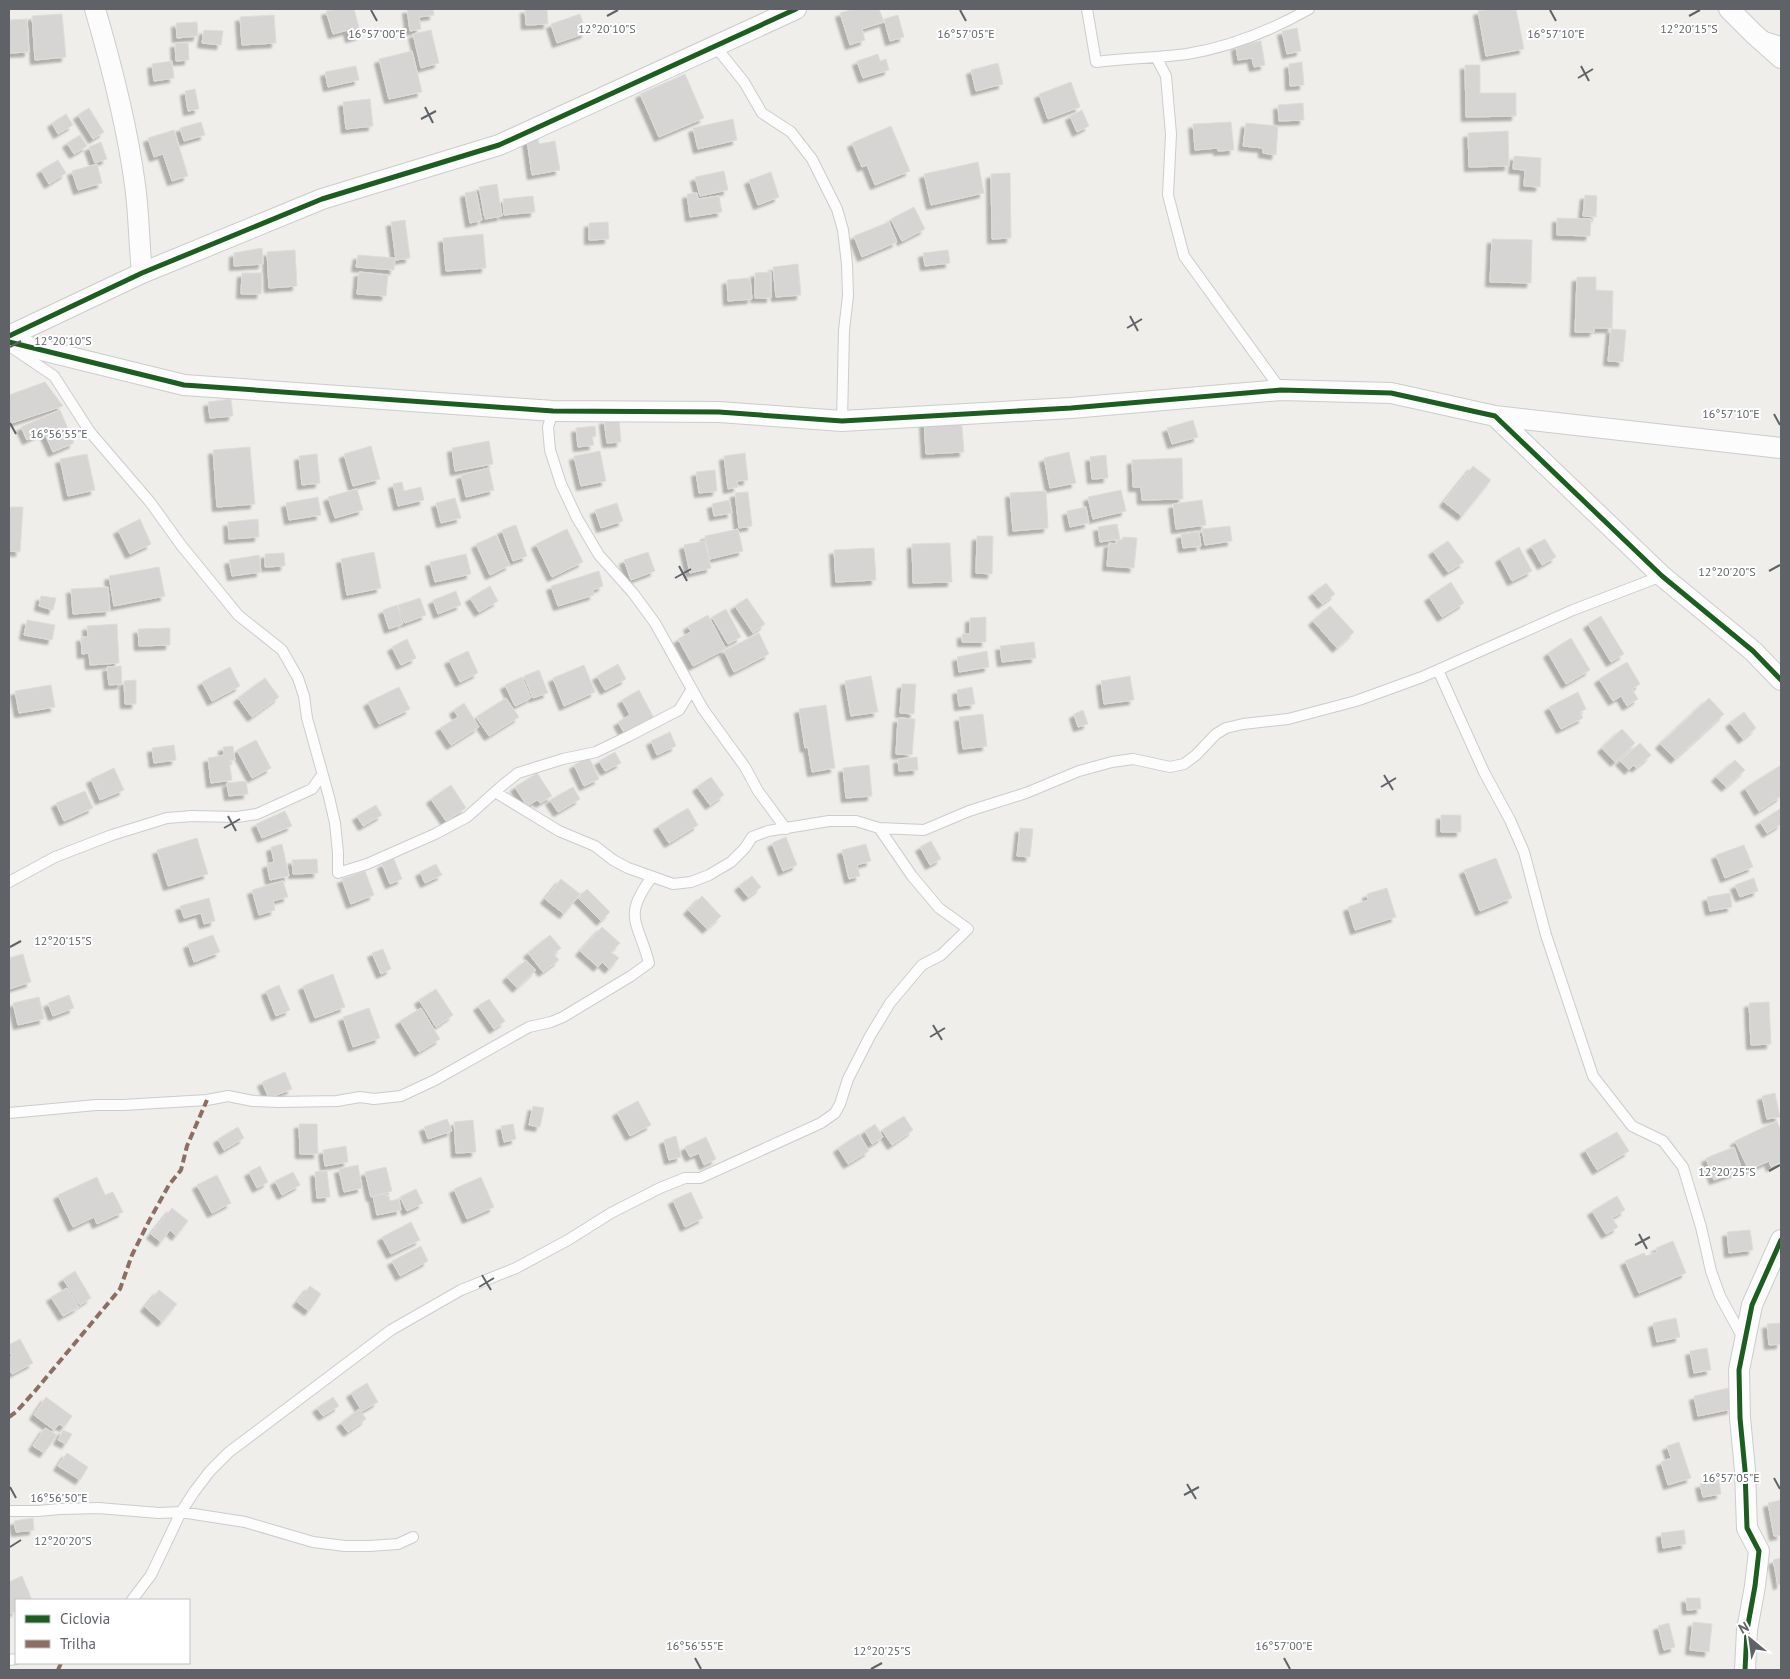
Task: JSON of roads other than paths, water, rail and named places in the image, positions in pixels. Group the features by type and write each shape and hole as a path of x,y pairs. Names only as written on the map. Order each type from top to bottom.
{"street":[{"path":"96,9 118,89 129,146 135,186 142,273"},
{"path":"9,336 142,273 322,199 499,145 796,9"},
{"path":"1729,9 1781,58"},
{"path":"9,344 184,385 553,411 719,412 842,422 1071,408 1281,390 1392,393 1495,416 1781,448"},
{"path":"1495,416 1662,576 1752,651 1781,680"},
{"path":"1745,1670 1747,1630 1759,1551 1747,1528 1739,1379 1744,1340 1752,1305 1781,1240"}],"lane":[{"path":"1088,9 1096,62 1189,53 1258,34 1284,23 1309,9"},
{"path":"1754,34 1781,42"},
{"path":"715,46 744,82 762,113 792,132 812,159 837,209 843,230 848,296 844,330 842,422"},
{"path":"1156,57 1166,76 1171,134 1168,195 1184,256 1281,390"},
{"path":"9,344 54,376 90,432 150,502 181,545 238,615 282,650 298,678 304,696 307,718 335,823 338,873 367,864 435,834 467,817 518,773 563,759 596,752 629,736 679,710 692,689"},
{"path":"553,411 548,427 550,450 560,484 577,518 599,556 633,593 654,623 703,709 745,767 758,791 786,829"},
{"path":"495,792 559,831 595,846 613,860 628,868 673,884 691,882 709,875 732,862 752,837 768,831 829,821 856,821 879,828 924,830 968,811 1026,792 1079,771 1112,762 1133,759 1170,767 1184,764 1196,755 1216,734 1226,728 1243,724 1288,719 1356,701 1438,670 1573,610 1662,576"},
{"path":"1438,670 1484,772 1510,820 1524,852 1546,935 1593,1076 1632,1126 1663,1141 1683,1167 1698,1218 1710,1271 1720,1296 1744,1340"},
{"path":"9,882 56,857 112,835 167,818 192,816 237,817 257,814 312,788 322,774"},
{"path":"133,1599 151,1575 181,1512 199,1485 229,1452 391,1330 460,1290 516,1268 568,1240 611,1213 660,1188 685,1178 700,1178 821,1123 836,1113 848,1079 890,1002 922,965 941,955 968,929 939,908 912,876 879,828"},
{"path":"9,1113 96,1105 207,1100 228,1096 253,1101 279,1102 337,1101 360,1097 374,1099 401,1096 435,1080 529,1027 563,1017 649,963 637,931 634,916 636,902 652,877"},
{"path":"9,1511 98,1508 159,1513 181,1512 245,1522 313,1542 345,1546 398,1544 413,1537"}]}
